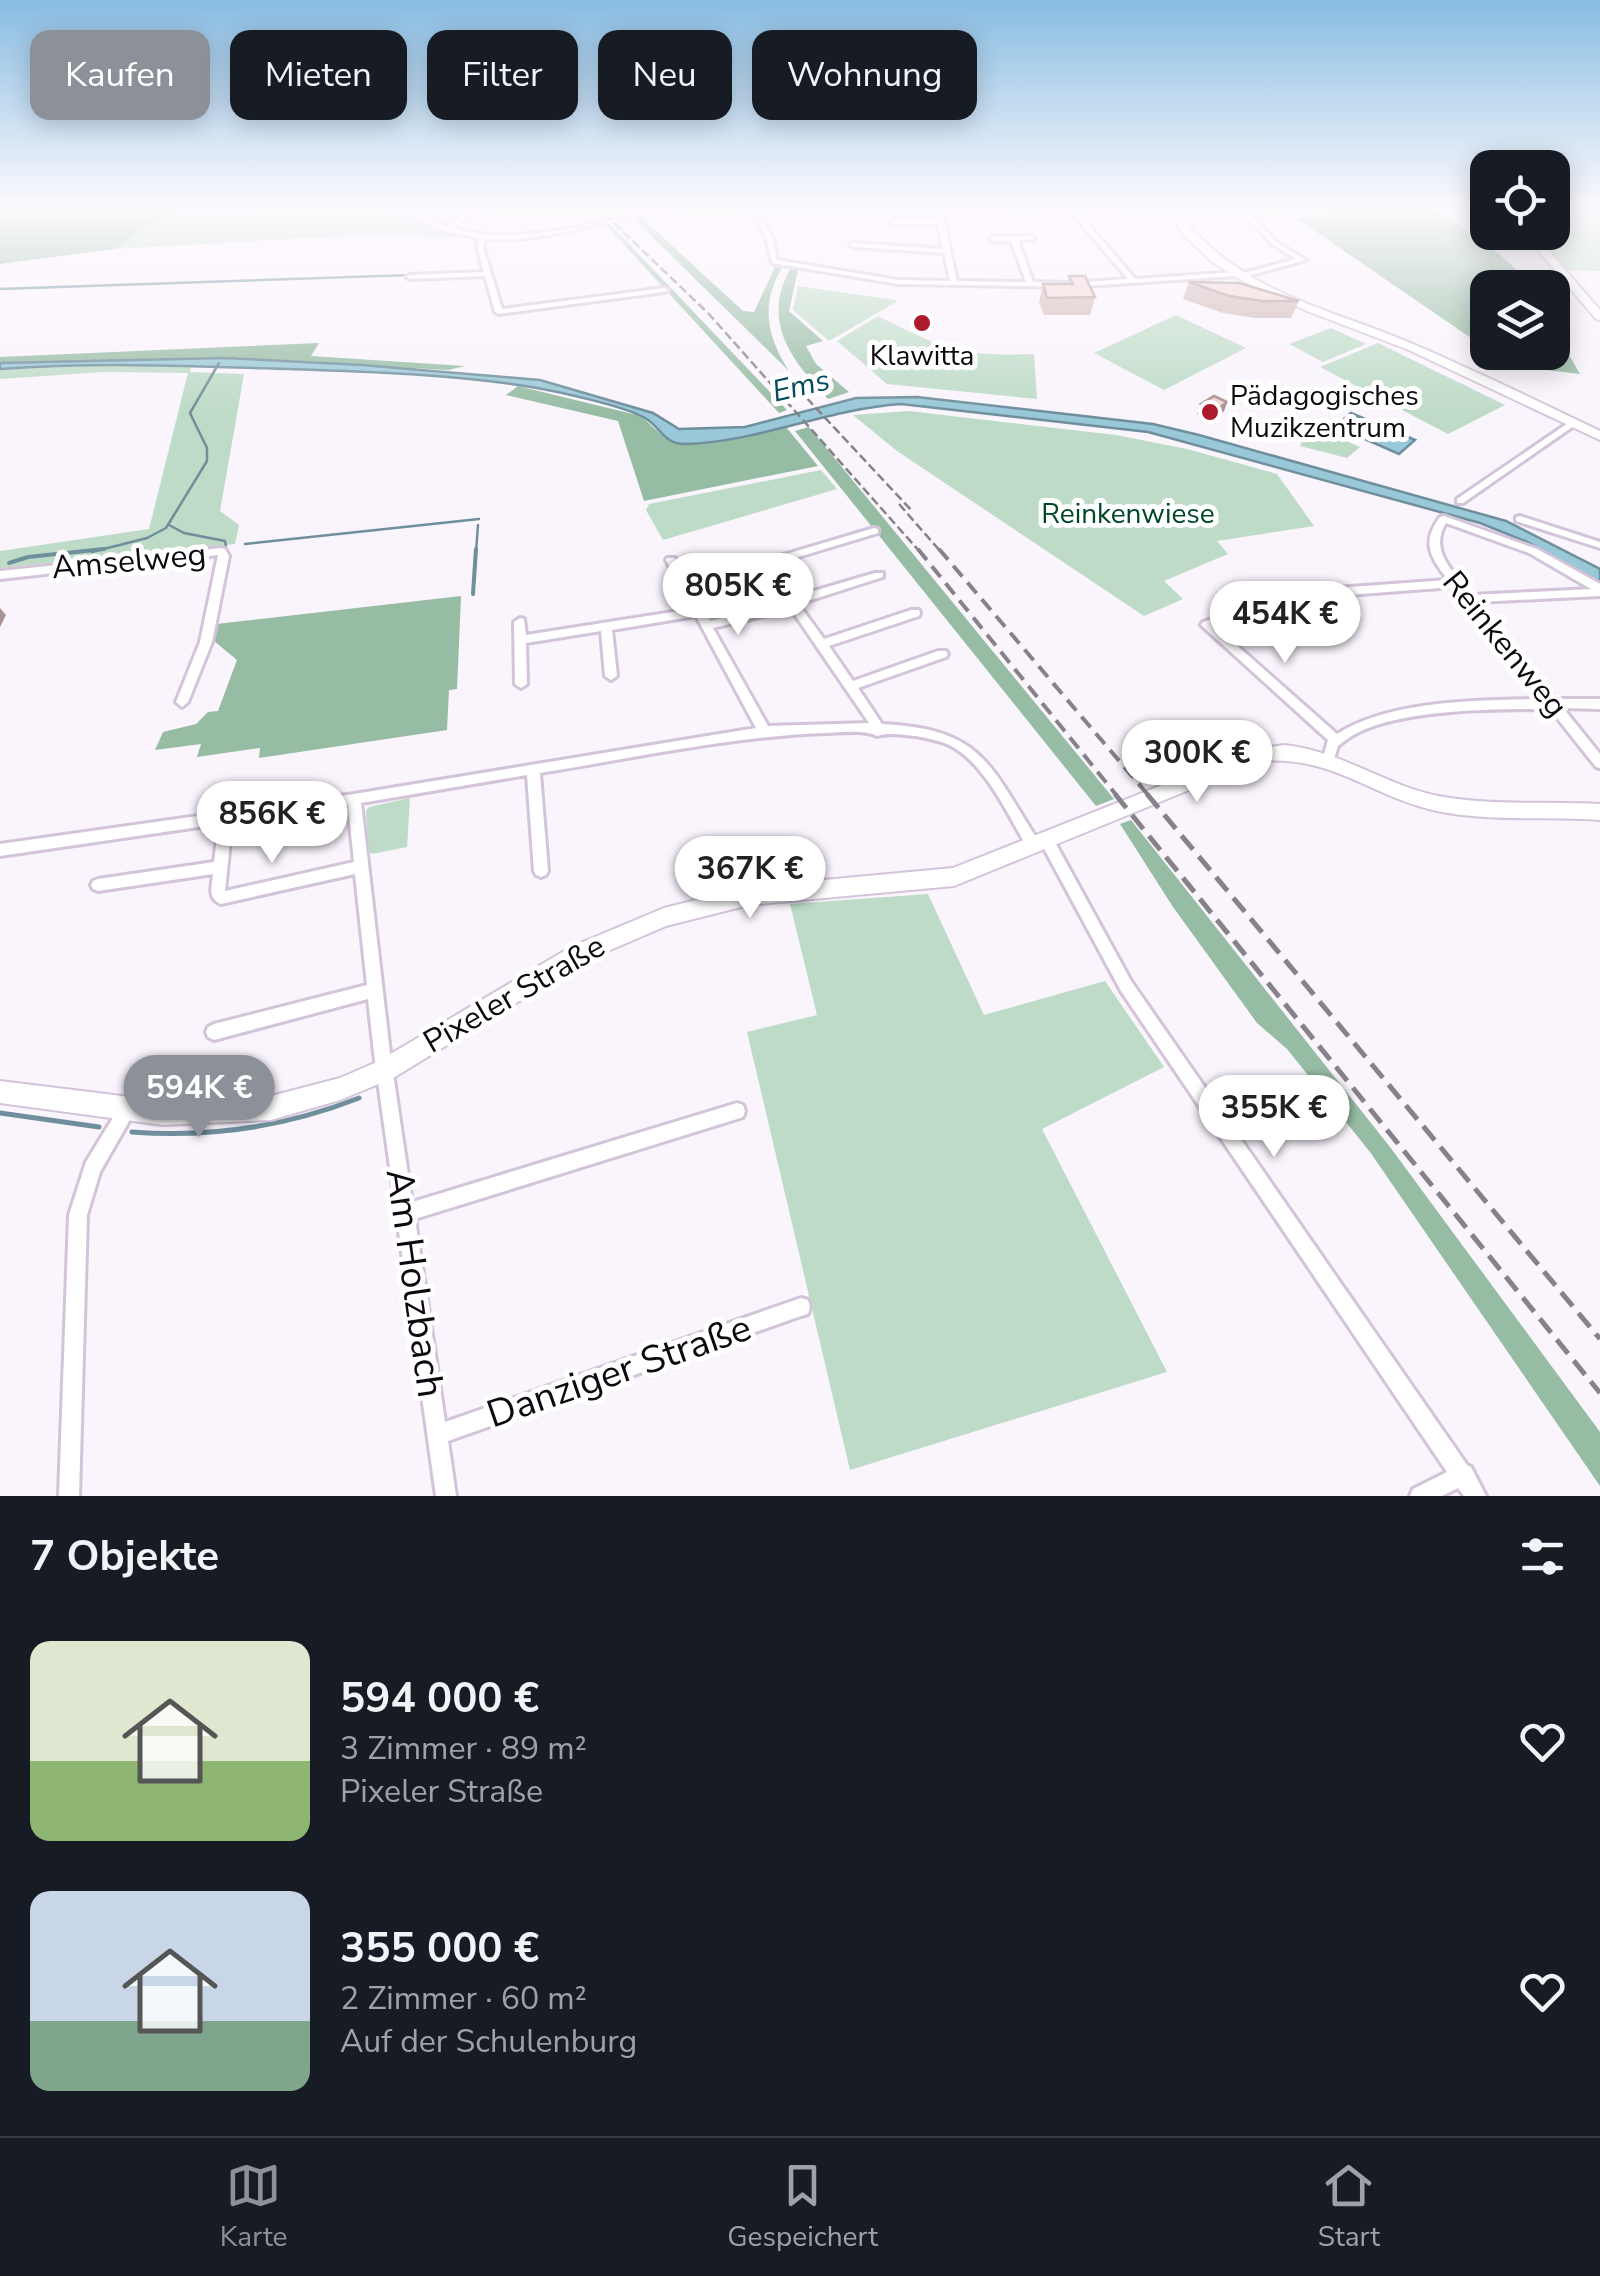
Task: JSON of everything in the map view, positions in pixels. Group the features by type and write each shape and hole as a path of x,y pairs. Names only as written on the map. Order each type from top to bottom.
{"main road":[{"path":"1238,275 1434,358 1600,436"},
{"path":"1563,275 1600,317"},
{"name":"Pixeler Straße","path":"0,1092 128,1109 199,1113 272,1108 340,1089 386,1070 578,954 664,917 749,896 952,878 1251,756 1332,748 1437,803 1600,812"}],"street":[{"path":"410,277 466,275"},
{"path":"487,275 499,312 504,314 664,290"},
{"path":"853,275 898,282 1030,284 1238,275"},
{"path":"952,275 954,283"},
{"path":"1027,275 1030,284"},
{"path":"1127,275 1133,282"},
{"path":"1460,501 1574,423"},
{"name":"Reinkenweg","path":"1600,590 1534,550 1444,519 1435,529 1435,550 1456,582 1600,763"},
{"path":"1520,519 1600,545"},
{"path":"686,587 874,531"},
{"name":"Amselweg","path":"0,575 221,551 224,556 206,642 182,702"},
{"path":"671,560 764,730"},
{"path":"708,625 794,604 878,574"},
{"path":"1456,582 1294,594 1207,625 1332,748 1364,725 1414,713 1600,704"},
{"path":"1468,598 1600,590"},
{"path":"794,604 876,723 877,731"},
{"path":"520,640 700,612"},
{"path":"822,644 914,613"},
{"path":"520,622 521,684"},
{"path":"606,627 611,676"},
{"path":"851,686 942,654"},
{"path":"0,850 354,799 764,730 935,736 966,749 1040,844 1126,986 1476,1496"},
{"path":"534,769 541,871"},
{"name":"Am Holzbach","path":"354,799 374,990 446,1496"},
{"path":"226,817 218,894 227,900 360,867"},
{"path":"98,885 220,867"},
{"path":"214,1032 374,990"},
{"path":"69,1496 78,1214 92,1168 128,1109"},
{"path":"405,1213 737,1111"},
{"name":"Danziger Straße","path":"437,1435 801,1307"},
{"path":"1420,1496 1464,1474"}],"green space":[{"path":"652,275 658,275 787,410 779,413"},
{"path":"691,275 704,275 743,311 754,312 771,275 778,275 771,294 769,320 789,371"},
{"path":"788,275 797,275 789,311 823,341 806,346 816,364 849,392 828,399 793,355 780,323 782,288"},
{"path":"1379,275 1470,275 1470,337"},
{"path":"798,286 898,301 829,341 793,310"},
{"path":"1176,315 1246,348 1164,390 1094,353"},
{"path":"878,316 920,336 969,352 1034,354 1037,399 887,384 837,341"},
{"path":"1331,328 1366,344 1323,362 1289,344"},
{"path":"319,343 311,356 465,366 448,370 224,358 0,363 0,357"},
{"path":"1378,343 1505,405 1448,434 1320,367"},
{"path":"1570,357 1580,374 1546,370 1570,370"},
{"path":"55,365 191,366 190,372 244,374 220,511 239,525 235,544 0,568 0,551 149,529 188,373 103,372 0,379 0,369"},
{"path":"518,386 641,416 665,438 677,443 751,436 786,427 818,466 644,501 618,421 506,395"},
{"name":"Reinkenwiese","path":"909,411 1116,435 1187,449 1277,474 1314,526 1217,541 1228,554 1164,581 1183,599 1144,616 897,451 853,415"},
{"path":"1309,425 1360,447 1347,458 1300,446"},
{"path":"809,427 1114,799 1096,806 795,431"},
{"path":"821,470 837,489 663,540 646,510 649,504"},
{"path":"461,596 457,689 449,690 447,730 259,758 260,748 197,757 201,744 155,750 163,732 196,724 208,712 218,711 237,660 214,641 216,624"},
{"path":"410,798 407,847 372,854 368,851 366,811"},
{"path":"1131,820 1390,1147 1600,1432 1600,1486 1370,1152 1287,1049 1257,1023 1173,907 1120,824"},
{"path":"928,894 984,1015 1105,981 1164,1067 1042,1129 1167,1372 850,1470 747,1032 817,1015 790,904"}],"water":[{"path":"224,358 540,380 653,413 679,429 745,427 856,398 917,397 1153,424 1506,521 1600,569 1600,582 1527,542 1480,523 1148,432 901,404 846,412 740,438 685,444 668,439 639,415 610,405 542,389 471,379 180,366 0,369 0,363"},
{"path":"1351,413 1415,440 1399,454 1335,426"}],"building":[{"path":"1069,276 1085,276 1095,297 1047,298 1043,284 1073,284"},
{"path":"1189,282 1239,283 1299,301 1229,296"},
{"path":"1214,396 1227,402 1215,411 1201,404"}],"waterway":[{"path":"0,289 411,275"},
{"path":"104,549 147,538 166,528 207,461 207,448 190,413 219,363"},
{"path":"245,544 479,519"},
{"path":"169,525 184,533 225,541 226,547"},
{"path":"476,552 478,525"},
{"path":"9,563 28,557 104,549"},
{"path":"92,552 104,549"},
{"path":"473,594 476,549"},
{"path":"132,1132 219,1132 247,1128 359,1098"},
{"path":"0,1113 99,1127"}],"railway":[{"path":"668,275 708,313 920,552"},
{"path":"789,379 912,511"},
{"path":"899,504 941,552"},
{"path":"918,549 1117,796"},
{"path":"939,549 1149,796"},
{"path":"1115,794 1600,1393"},
{"path":"1147,794 1600,1339"}],"place":[{"name":"Klawitta","path":"922,323"},
{"name":"Pädagogisches Muzikzentrum","path":"1210,412"}],"water label":[{"name":"Ems","path":"801,386"}]}
